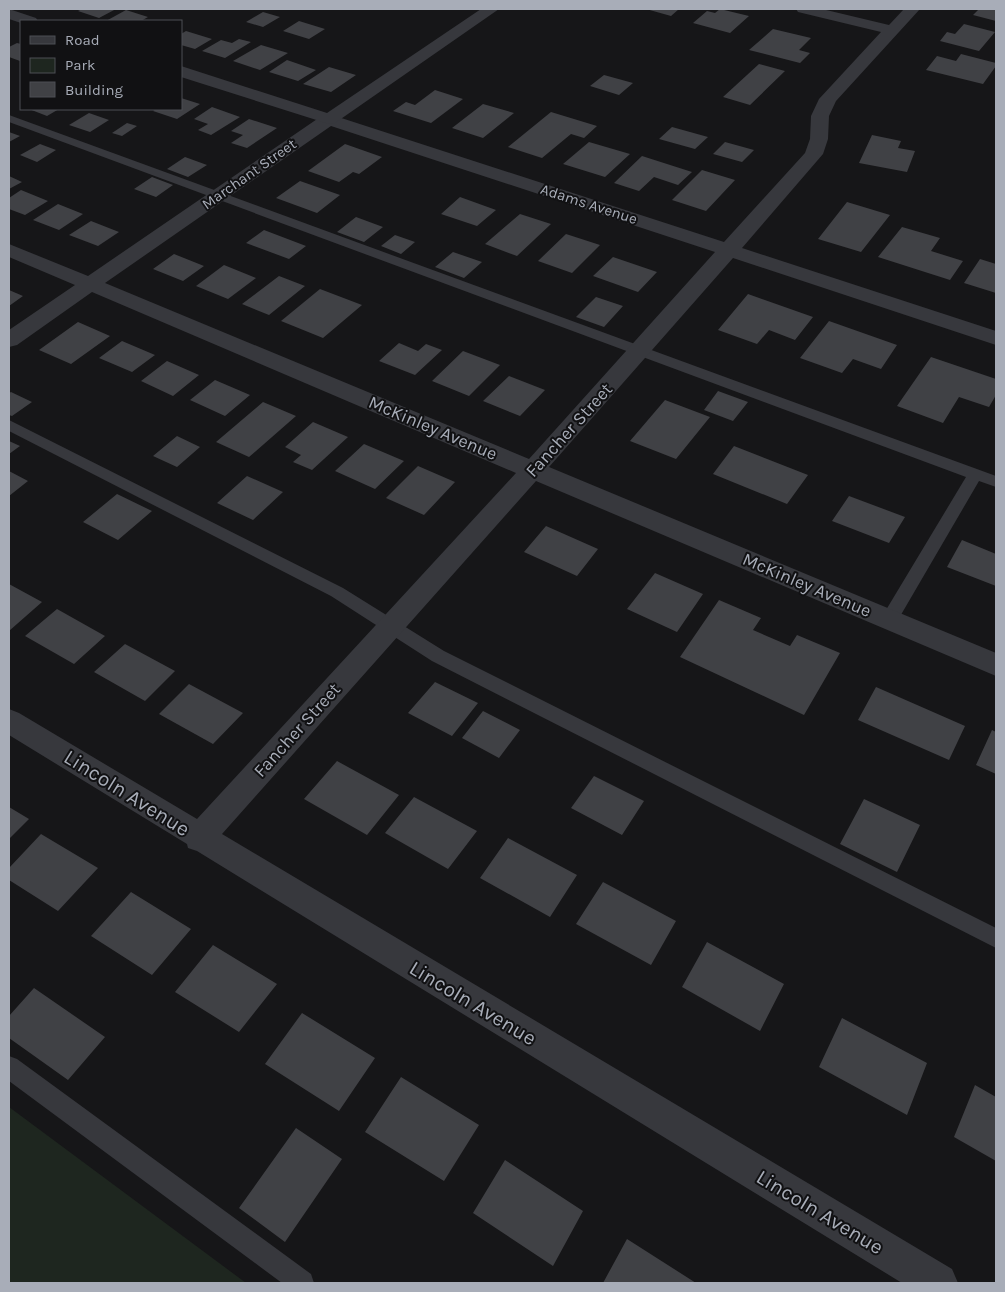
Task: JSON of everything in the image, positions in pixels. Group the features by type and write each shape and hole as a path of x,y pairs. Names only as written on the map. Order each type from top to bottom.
{"street":[{"name":"Marchant Street","path":"9,340 491,9"},
{"path":"804,9 891,30"},
{"name":"Fancher Street","path":"200,838 533,470 814,154 819,139 820,116 828,99 912,9"},
{"path":"9,14 27,20"},
{"name":"Adams Avenue","path":"182,70 996,338"},
{"name":"McKinley Avenue","path":"9,250 996,665"},
{"name":"Lincoln Avenue","path":"9,721 938,1283"}],"lane":[{"path":"9,118 638,352 996,482"},
{"path":"9,425 337,592 438,656 996,938"},
{"path":"889,620 975,475"},
{"path":"9,1067 302,1283"}],"green space":[{"path":"9,1107 246,1283 9,1283"}],"building":[{"path":"82,9 116,9 99,18 78,11"},
{"path":"646,9 679,9 671,16"},
{"path":"720,9 749,16 730,33 693,23 707,11 715,13"},
{"path":"979,9 996,9 996,21 973,15"},
{"path":"126,10 148,17 143,20 108,20"},
{"path":"263,12 280,17 263,27 246,22"},
{"path":"299,21 325,29 309,39 283,31"},
{"path":"964,24 995,32 979,51 940,41 947,32 955,34"},
{"path":"773,29 811,38 799,50 810,53 800,63 749,50"},
{"path":"186,31 212,39 195,49 182,45 182,33"},
{"path":"239,39 251,42 225,58 202,51 221,40 232,43"},
{"path":"17,43 20,44 20,61 9,57 9,47"},
{"path":"261,45 288,53 260,70 233,61"},
{"path":"961,54 996,63 996,66 983,84 926,70 937,56 956,61"},
{"path":"287,60 316,70 298,81 269,72"},
{"path":"759,64 785,71 750,105 723,97"},
{"path":"329,67 356,75 331,92 303,84"},
{"path":"604,75 633,83 619,95 590,86"},
{"path":"435,90 463,99 431,123 393,111 406,102 415,105"},
{"path":"182,98 200,104 177,119 153,111 182,110"},
{"path":"483,104 514,113 483,138 452,128"},
{"path":"212,107 240,117 211,135 198,130 208,124 194,119"},
{"path":"32,110 57,110 47,116"},
{"path":"551,112 597,126 584,138 571,134 542,158 508,147"},
{"path":"89,113 109,120 90,132 69,125"},
{"path":"249,119 277,128 247,148 231,143 243,135 231,131"},
{"path":"127,123 137,126 122,136 112,133"},
{"path":"672,127 708,137 695,149 659,139"},
{"path":"9,132 20,136 9,142"},
{"path":"872,135 901,141 898,148 915,151 907,172 859,163"},
{"path":"589,142 630,154 605,177 563,164"},
{"path":"725,142 754,150 742,162 713,154"},
{"path":"40,144 56,150 37,162 20,155"},
{"path":"345,144 382,157 359,174 353,172 339,182 308,171"},
{"path":"642,156 692,172 678,185 654,177 639,191 614,183"},
{"path":"185,157 207,165 188,177 167,169"},
{"path":"702,170 735,180 706,211 672,200"},
{"path":"9,176 22,182 9,189"},
{"path":"152,177 173,185 156,197 134,189"},
{"path":"300,181 340,195 317,213 276,198"},
{"path":"21,190 48,201 25,215 9,209 9,198"},
{"path":"460,197 496,210 477,226 441,214"},
{"path":"847,202 890,215 861,252 818,239"},
{"path":"58,204 83,214 59,230 33,220"},
{"path":"520,214 551,224 517,256 485,244"},
{"path":"356,217 383,227 364,242 337,232"},
{"path":"91,221 119,232 98,246 69,235"},
{"path":"902,227 940,238 931,251 963,261 950,280 878,257"},
{"path":"264,230 306,246 289,259 246,243"},
{"path":"566,234 600,245 572,273 538,261"},
{"path":"395,235 415,242 401,254 381,246"},
{"path":"453,252 482,262 464,278 435,267"},
{"path":"174,254 204,266 183,281 153,269"},
{"path":"613,257 657,272 638,292 593,276"},
{"path":"980,259 996,264 996,293 964,283"},
{"path":"224,265 256,278 228,299 196,286"},
{"path":"279,276 305,286 269,315 242,304"},
{"path":"320,289 362,305 323,338 281,321"},
{"path":"9,290 23,296 9,306"},
{"path":"748,294 813,317 795,340 769,330 757,344 718,330"},
{"path":"596,297 623,306 604,327 576,317"},
{"path":"829,321 897,345 881,369 853,359 842,373 800,358"},
{"path":"78,322 110,336 71,364 39,350"},
{"path":"122,341 155,355 132,372 99,358"},
{"path":"399,343 418,351 426,344 442,350 415,375 379,361"},
{"path":"463,351 500,365 469,396 432,381"},
{"path":"931,357 996,379 996,395 989,407 959,397 943,423 897,406"},
{"path":"167,361 199,375 173,396 141,381"},
{"path":"509,376 545,390 520,416 483,401"},
{"path":"215,380 250,395 225,416 190,400"},
{"path":"718,391 748,402 733,421 704,410"},
{"path":"11,392 32,402 12,416 9,415 9,393"},
{"path":"665,400 710,417 676,459 630,441"},
{"path":"263,402 296,416 249,457 216,442"},
{"path":"313,422 348,437 312,470 293,462 301,455 285,447"},
{"path":"177,436 200,447 177,467 153,456"},
{"path":"9,441 20,446 9,454"},
{"path":"364,444 404,461 375,489 335,471"},
{"path":"734,446 808,475 787,504 713,474"},
{"path":"418,466 455,482 424,515 386,498"},
{"path":"9,471 28,481 9,496"},
{"path":"247,476 283,492 253,520 217,503"},
{"path":"117,494 152,511 118,540 83,522"},
{"path":"849,496 905,517 889,543 832,521"},
{"path":"546,526 598,549 577,576 524,552"},
{"path":"962,540 996,554 996,586 947,567"},
{"path":"655,573 703,594 677,632 627,609"},
{"path":"9,584 42,602 9,631"},
{"path":"719,600 761,618 753,630 790,646 797,635 840,653 804,715 680,657"},
{"path":"57,609 105,636 74,664 25,636"},
{"path":"125,644 175,671 145,701 94,672"},
{"path":"435,682 478,703 452,736 408,713"},
{"path":"189,684 243,713 213,744 159,714"},
{"path":"876,687 965,726 949,760 858,720"},
{"path":"483,711 520,730 499,758 462,738"},
{"path":"992,730 996,732 996,774 976,765"},
{"path":"337,761 399,795 367,835 304,799"},
{"path":"594,776 644,801 622,835 571,808"},
{"path":"414,797 477,831 448,869 385,833"},
{"path":"864,799 920,825 897,872 840,844"},
{"path":"9,807 29,819 9,839"},
{"path":"41,834 98,868 58,911 9,880 9,868"},
{"path":"508,838 577,875 550,917 480,878"},
{"path":"603,882 676,921 651,965 576,924"},
{"path":"131,892 191,929 152,975 91,936"},
{"path":"707,942 784,984 760,1031 682,987"},
{"path":"213,945 277,984 239,1032 175,992"},
{"path":"34,988 105,1037 68,1080 9,1038 9,1016"},
{"path":"302,1013 375,1058 339,1111 265,1064"},
{"path":"842,1018 927,1063 907,1115 819,1067"},
{"path":"401,1077 479,1125 444,1181 365,1132"},
{"path":"975,1085 996,1097 996,1161 954,1137"},
{"path":"296,1128 342,1159 285,1242 239,1208"},
{"path":"505,1160 583,1211 553,1266 473,1213"},
{"path":"627,1239 696,1283 603,1283"}]}
